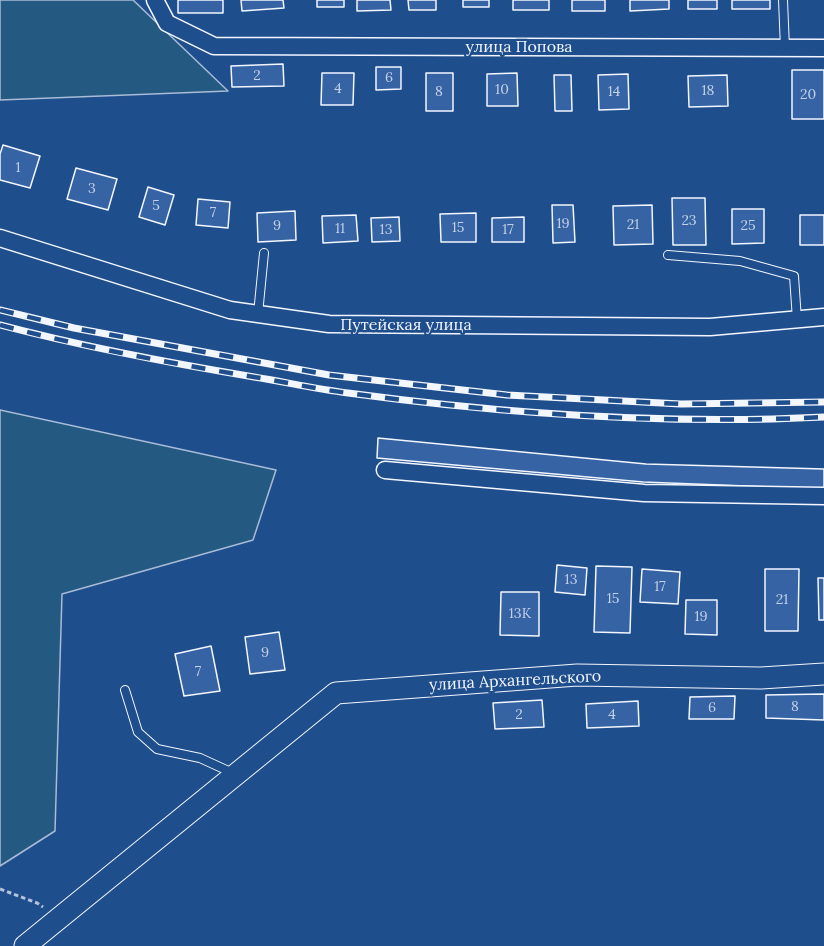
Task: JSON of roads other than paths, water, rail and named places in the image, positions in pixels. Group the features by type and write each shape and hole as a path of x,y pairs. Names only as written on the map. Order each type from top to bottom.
{"street":[{"name":"улица Попова","path":"155,0 167,23 214,46 824,48"},
{"name":"Путейская улица","path":"0,238 230,310 328,324 710,327 824,318"},
{"path":"385,470 645,493 824,496"},
{"name":"улица Архангельского","path":"25,946 336,693 577,675 761,678 824,674"}],"lane":[{"path":"783,0 785,48"},
{"path":"258,314 264,253"},
{"path":"668,255 740,261 794,276 797,320"},
{"path":"126,690 138,732 157,749 200,758 236,774"}],"railway":[{"path":"0,310 74,328 329,375 507,395 681,404 824,402"},
{"path":"0,325 158,360 324,390 467,407 586,416 705,420 824,417"}]}
